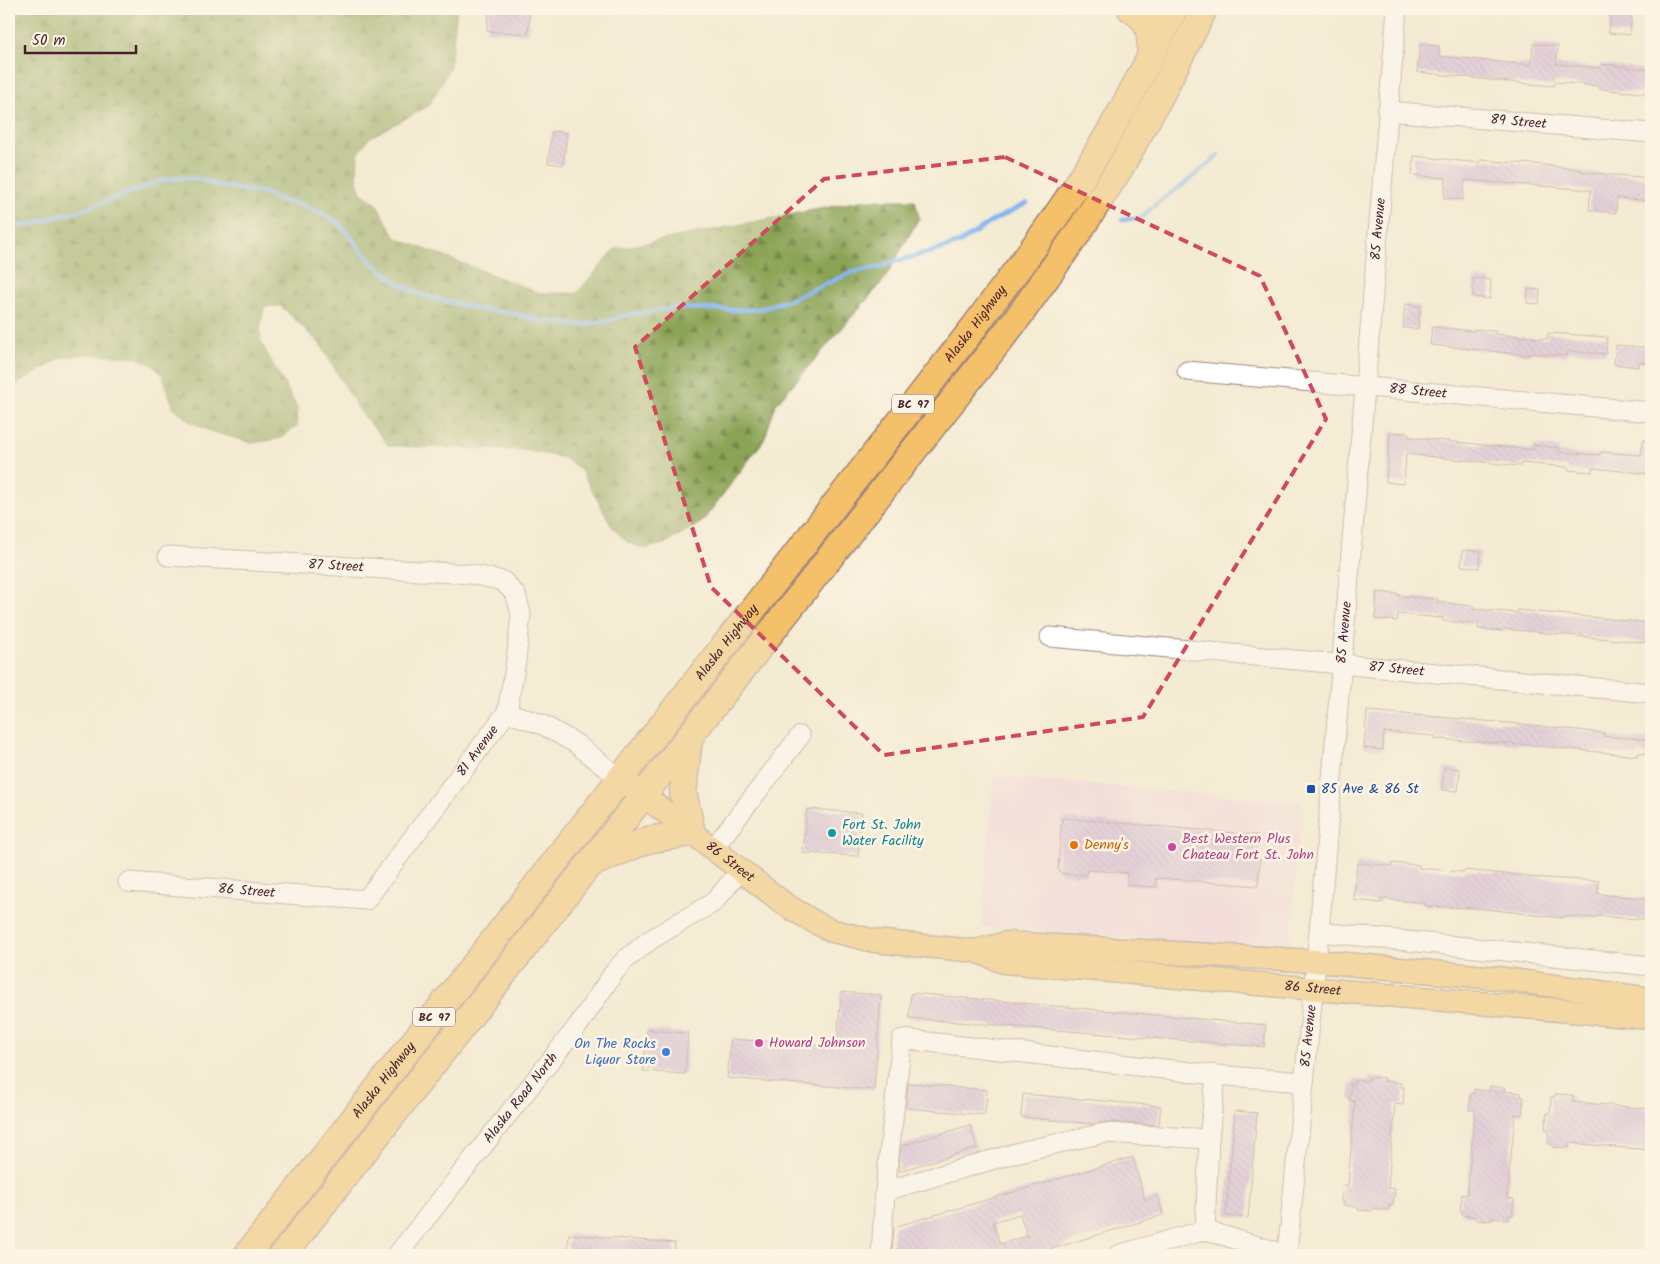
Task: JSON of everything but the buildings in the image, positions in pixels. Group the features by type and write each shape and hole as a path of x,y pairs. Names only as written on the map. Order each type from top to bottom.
{"highway":[{"path":"1131,9 1143,17 1150,29 1151,56"},
{"name":"Alaska Highway","path":"247,1255 975,326 1071,194 1151,56 1174,9"},
{"name":"Alaska Highway","path":"283,1255 1018,316 1078,234 1120,168 1160,96 1204,9"},
{"path":"589,865 647,840 692,833 682,792 690,737"}],"main road":[{"name":"86 Street","path":"621,778 740,871 804,916 833,931 866,939 894,944 976,951 1004,962 1312,987 1447,1001 1651,1018"},
{"name":"86 Street","path":"976,951 1006,943 1314,961 1496,978 1651,999"}],"street":[{"name":"85 Avenue","path":"1287,1255 1342,665 1397,9"},
{"name":"89 Street","path":"1387,111 1651,133"},
{"name":"88 Street","path":"1186,371 1651,412"},
{"name":"87 Street","path":"168,556 470,574 503,581"},
{"name":"81 Avenue","path":"366,900 507,712 516,661 520,614 516,595 503,581"},
{"name":"87 Street","path":"1050,637 1651,693"},
{"name":"86 Street","path":"507,712 543,725 576,743 621,778"},
{"path":"713,849 800,736"},
{"name":"Alaska Road North","path":"397,1255 576,1027 615,971 625,960 650,940 714,902 740,871"},
{"name":"86 Street","path":"128,882 366,900"},
{"path":"1318,932 1651,966"},
{"path":"880,1255 902,1039 1216,1075 1303,1082"},
{"path":"1204,1230 1208,1139 1216,1075"},
{"path":"886,1191 1019,1152 1104,1133 1208,1139"},
{"path":"1118,1255 1204,1230 1287,1255"}],"highlighted area":[{"path":"1005,157 1260,276 1326,419 1143,717 884,755 711,587 635,347 824,179"}],"shaded area":[{"path":"994,776 1302,802 1290,953 981,927"}],"green space":[{"path":"9,9 457,9 450,67 429,106 369,138 358,154 357,180 361,193 376,203 396,238 540,293 577,293 615,249 865,200 915,200 919,218 884,280 776,404 764,440 702,522 664,544 644,549 627,542 613,528 580,469 564,458 523,450 389,446 359,410 320,344 281,306 264,307 260,330 261,342 298,409 297,426 279,439 252,443 209,431 189,421 173,407 163,376 151,364 135,357 86,354 61,358 9,389"}],"waterway":[{"path":"1122,220 1142,217 1219,155"},
{"path":"9,224 14,226 35,224 79,211 166,179 195,178 221,186 265,193 280,200 300,204 338,222 369,260 398,283 421,295 474,308 511,313 542,321 582,325 611,320 626,315 676,308 761,309 791,299 853,272 880,267 959,243 994,220 1027,203"}],"place":[{"name":"85 Ave & 86 St","path":"1311,789"},
{"name":"Fort St. John Water Facility","path":"832,833"},
{"name":"Denny's","path":"1074,845"},
{"name":"Best Western Plus Chateau Fort St. John","path":"1172,847"},
{"name":"Howard Johnson","path":"759,1043"},
{"name":"On The Rocks Liquor Store","path":"666,1052"}]}
